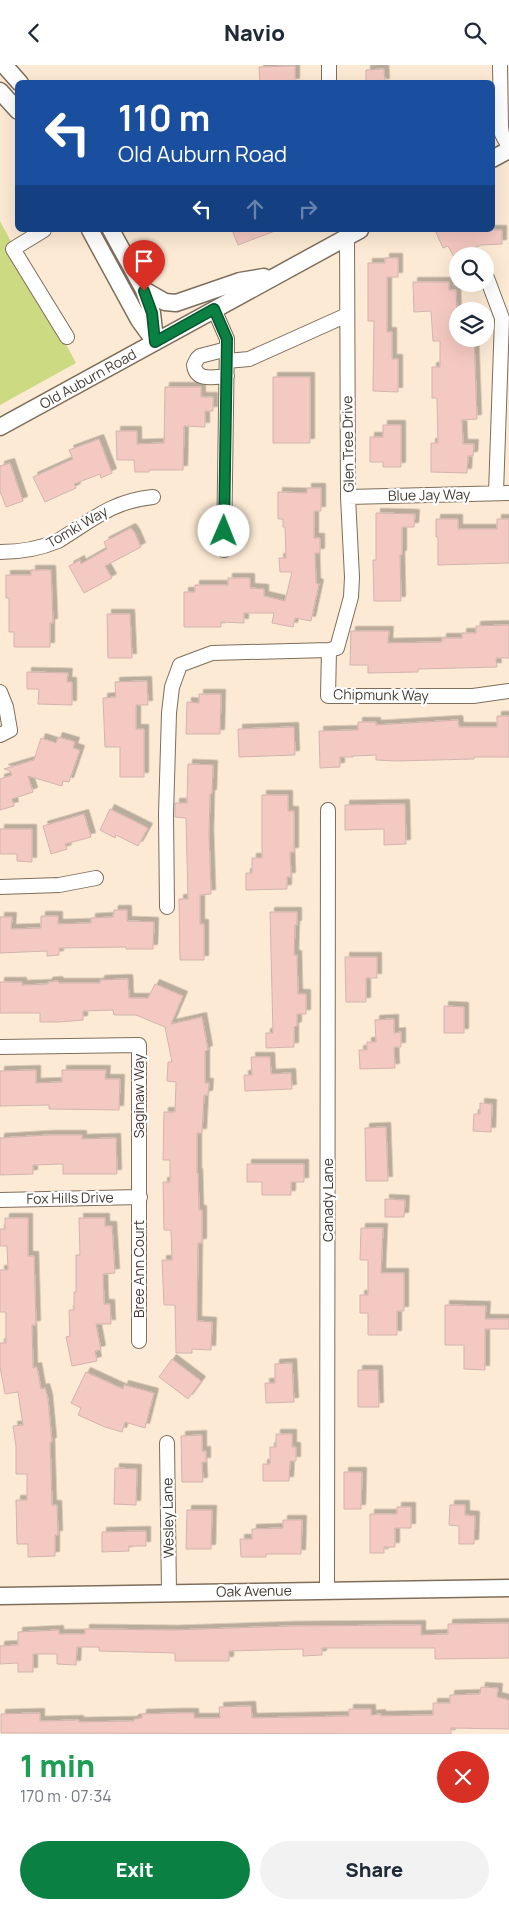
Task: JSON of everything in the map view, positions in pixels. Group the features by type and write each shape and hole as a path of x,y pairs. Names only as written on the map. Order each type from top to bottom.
{"main road":[{"path":"4,65 17,80"},
{"path":"0,91 15,108"},
{"path":"495,157 509,149"},
{"path":"91,232 139,320 155,342"},
{"path":"112,232 144,291 152,313 155,342"},
{"name":"Old Auburn Road","path":"0,427 280,274 352,232"},
{"path":"144,291 158,299 169,303 176,303 240,281 280,274"},
{"name":"Oak Avenue","path":"0,1596 509,1588"}],"street":[{"path":"329,65 330,80"},
{"path":"500,65 501,127 509,149"},
{"path":"41,232 13,249 67,337"},
{"name":"Glen Tree Drive","path":"329,650 337,648 347,618 351,597 352,577 348,497 347,315 352,232"},
{"path":"492,292 502,318 503,493"},
{"path":"214,309 227,339 224,550"},
{"path":"227,376 201,377 196,373 194,365 200,356 227,355 249,359 347,315"},
{"name":"Blue Jay Way","path":"348,497 503,493"},
{"name":"Tomki Way","path":"0,552 29,551 49,545 112,507 132,500 153,497"},
{"path":"167,907 166,814 170,713 172,687 180,665 197,657 219,652 329,650"},
{"name":"Chipmunk Way","path":"329,650 328,696 473,696 509,691"},
{"path":"0,692 6,707 10,730 0,735"},
{"name":"Canady Lane","path":"327,1590 328,811"},
{"path":"0,887 59,885 96,878"},
{"name":"Saginaw Way","path":"0,1047 139,1045 140,1197"},
{"name":"Fox Hills Drive","path":"0,1199 140,1197"},
{"name":"Bree Ann Court","path":"139,1341 140,1197"},
{"name":"Wesley Lane","path":"167,1443 169,1593"}],"green space":[{"path":"0,221 76,363 0,405"}],"building":[{"path":"295,66 295,80 260,80 259,67"},
{"path":"384,69 385,80 366,80 366,70"},
{"path":"495,230 502,230 502,244 476,247 449,248 448,246 443,248 436,232 495,232"},
{"path":"233,232 272,232 238,245"},
{"path":"385,258 398,258 398,277 387,277 387,332 392,332 392,359 398,359 398,392 373,391 374,321 368,321 368,263 385,263"},
{"path":"413,282 449,282 449,292 456,292 456,302 449,302 449,347 474,347 477,419 462,420 463,444 474,444 473,456 468,456 467,473 431,472 431,443 438,443 437,398 432,398 432,367 440,367 440,341 433,341 431,311 414,312"},
{"path":"273,377 310,377 310,443 273,443"},
{"path":"165,387 201,387 201,397 213,397 213,411 205,411 205,427 184,426 183,470 135,472 134,460 117,460 116,431 137,431 137,444 164,443"},
{"path":"383,425 401,425 401,467 383,467 383,462 370,462 370,437 383,437"},
{"path":"99,439 112,473 101,478 100,474 74,484 76,488 45,502 33,477 73,459 69,450"},
{"path":"10,463 23,501 6,507 0,491 0,466"},
{"path":"307,488 321,488 321,511 314,511 314,538 320,538 320,553 315,553 316,583 319,584 311,621 295,618 293,627 272,623 274,613 244,613 244,623 221,622 221,627 184,627 184,592 195,592 195,585 228,585 228,578 250,578 250,588 264,589 264,596 285,601 292,572 280,572 279,558 286,558 285,527 283,527 283,519 278,519 278,492 307,493"},
{"path":"376,513 415,514 414,527 402,527 402,555 400,555 401,601 374,601 373,560 376,560"},
{"path":"436,519 458,519 458,529 497,529 497,519 509,519 509,563 438,565"},
{"path":"131,528 141,547 105,566 112,578 84,593 69,566 80,560 81,564 107,549 104,542"},
{"path":"31,570 51,570 53,623 50,623 50,647 14,647 14,632 9,632 9,598 6,598 6,575 31,575"},
{"path":"107,614 130,614 132,658 108,658"},
{"path":"509,625 509,658 496,658 497,667 418,669 418,672 368,673 368,665 350,665 351,631 389,631 388,643 442,642 442,638 462,638 462,633 476,633 476,626"},
{"path":"27,672 68,673 67,682 72,682 72,705 38,704 39,689 27,689"},
{"path":"147,681 148,705 136,705 136,729 144,729 144,777 120,777 120,747 105,747 103,698 116,697 115,682"},
{"path":"199,694 221,694 220,734 186,734 187,702 199,703"},
{"path":"497,716 509,716 509,757 397,761 376,760 376,755 353,756 340,757 340,767 320,768 319,731 358,730 358,722 376,722 376,725 458,720 459,727 497,727"},
{"path":"294,727 295,755 239,757 238,729"},
{"path":"58,737 75,742 73,748 80,750 69,782 63,781 62,786 28,776 33,792 12,799 14,806 0,810 0,779 12,775 10,771 4,769 34,760 41,738 56,743"},
{"path":"188,764 213,765 209,834 211,894 200,895 200,924 204,924 204,960 180,960 179,899 188,899 186,818 175,817 175,803 187,803"},
{"path":"262,795 288,795 288,811 294,811 294,852 290,852 291,877 287,877 287,889 246,890 246,873 252,873 252,858 262,858"},
{"path":"405,804 406,844 384,845 384,829 345,830 345,805"},
{"path":"110,809 148,828 138,846 116,835 115,838 100,830"},
{"path":"84,814 91,837 65,844 67,849 51,854 43,826"},
{"path":"0,829 32,829 32,862 17,861 17,854 0,854"},
{"path":"114,910 127,910 127,921 154,922 153,949 126,949 126,947 59,948 59,955 47,956 47,951 0,953 0,917 12,917 11,929 41,928 41,916 58,916 58,924 91,923 91,918 113,917"},
{"path":"270,912 297,912 294,955 297,955 298,994 306,994 306,1014 297,1014 297,1026 294,1027 294,1047 266,1048 266,1033 273,1033"},
{"path":"345,957 377,957 377,978 366,978 366,1002 346,1002"},
{"path":"128,979 129,998 148,998 155,984 183,996 171,1024 202,1017 208,1050 205,1051 205,1083 209,1083 208,1095 204,1095 202,1133 197,1133 197,1173 199,1210 202,1210 202,1243 198,1243 197,1321 212,1322 211,1350 192,1349 192,1353 176,1353 175,1305 164,1305 162,1260 172,1260 171,1230 164,1230 163,1182 170,1182 170,1160 163,1160 164,1112 175,1112 176,1082 167,1081 168,1062 172,1062 165,1027 136,1015 114,1015 113,1010 83,1011 83,1020 59,1022 40,1022 40,1013 0,1013 0,982 22,982 22,985 48,984 48,982 58,981 59,983 100,983 100,980"},
{"path":"444,1006 464,1007 464,1033 444,1033"},
{"path":"394,1019 394,1033 401,1032 401,1047 394,1047 395,1068 360,1069 359,1050 367,1050 367,1042 376,1042 375,1020"},
{"path":"251,1057 270,1057 271,1074 291,1073 292,1089 245,1091 244,1075 252,1075"},
{"path":"36,1070 36,1083 62,1082 62,1070 106,1070 105,1079 120,1079 119,1110 49,1109 49,1105 0,1106 0,1071"},
{"path":"480,1103 492,1104 491,1132 473,1131 474,1114 480,1114"},
{"path":"386,1127 388,1181 366,1181 365,1128"},
{"path":"82,1135 82,1139 116,1138 117,1174 63,1174 63,1164 33,1165 33,1174 0,1175 0,1138"},
{"path":"247,1164 304,1164 304,1182 291,1182 291,1195 262,1195 262,1182 247,1182"},
{"path":"385,1199 405,1200 404,1217 385,1217"},
{"path":"5,1218 28,1218 28,1256 34,1256 36,1325 32,1325 33,1368 37,1367 41,1389 45,1388 48,1399 52,1442 50,1442 52,1505 57,1505 58,1535 55,1535 55,1556 28,1557 28,1544 17,1544 16,1500 27,1500 27,1474 16,1474 16,1446 13,1426 23,1425 18,1392 5,1394 0,1367 0,1343 6,1343 6,1312 0,1312 0,1270 8,1270 7,1246 0,1246 0,1229 5,1229"},
{"path":"79,1218 105,1218 105,1226 112,1226 115,1273 103,1274 104,1304 110,1304 111,1324 96,1324 101,1350 95,1351 97,1361 72,1366 66,1337 70,1336 69,1310 74,1310 74,1292 76,1292 76,1255 80,1255"},
{"path":"361,1228 383,1228 381,1273 404,1273 404,1311 397,1311 397,1335 368,1335 368,1313 360,1313 360,1295 368,1295 368,1260 360,1260"},
{"path":"445,1305 486,1306 485,1319 509,1319 509,1329 485,1329 485,1370 464,1369 464,1345 445,1345"},
{"path":"172,1359 201,1381 188,1399 159,1377"},
{"path":"292,1363 294,1402 266,1403 265,1383 275,1383 275,1364"},
{"path":"358,1370 378,1370 379,1407 358,1407"},
{"path":"86,1372 123,1389 124,1385 154,1393 145,1428 125,1422 122,1432 78,1415 81,1408 71,1403"},
{"path":"276,1434 292,1434 292,1447 296,1447 296,1461 290,1461 289,1481 263,1481 263,1464 270,1464 270,1447 276,1447"},
{"path":"202,1435 202,1451 206,1451 206,1462 202,1462 203,1482 182,1482 181,1436"},
{"path":"115,1468 137,1469 136,1505 114,1504"},
{"path":"344,1472 362,1472 361,1509 344,1509"},
{"path":"450,1505 465,1505 465,1515 475,1516 474,1544 459,1544 459,1526 449,1525"},
{"path":"397,1507 411,1507 411,1528 395,1528 395,1547 384,1547 384,1553 370,1553 370,1514 397,1514"},
{"path":"187,1510 212,1510 211,1549 186,1549"},
{"path":"283,1520 302,1520 301,1554 266,1554 266,1557 241,1557 240,1539 252,1539 252,1529 283,1528"},
{"path":"146,1531 146,1546 129,1546 129,1551 102,1552 102,1532"},
{"path":"509,1623 509,1658 435,1659 435,1648 322,1648 322,1655 303,1656 303,1649 229,1651 229,1661 175,1661 175,1653 99,1651 99,1647 77,1647 76,1665 57,1664 57,1654 33,1654 33,1672 18,1672 18,1663 0,1664 0,1646 18,1645 18,1632 59,1630 59,1634 85,1634 85,1629 174,1630 293,1626 421,1625 421,1635 448,1634 448,1624"},
{"path":"481,1687 498,1688 497,1697 509,1700 509,1729 451,1728 451,1734 1,1733 1,1714 40,1713 40,1721 134,1721 134,1719 142,1718 142,1714 194,1713 194,1718 220,1718 219,1707 251,1706 252,1718 349,1716 349,1709 371,1709 371,1715 381,1714 381,1716 433,1715 433,1703 450,1703 450,1695 480,1694"}],"route":[{"path":"144,291 152,313 155,342 214,309 227,339 224,531"}]}
